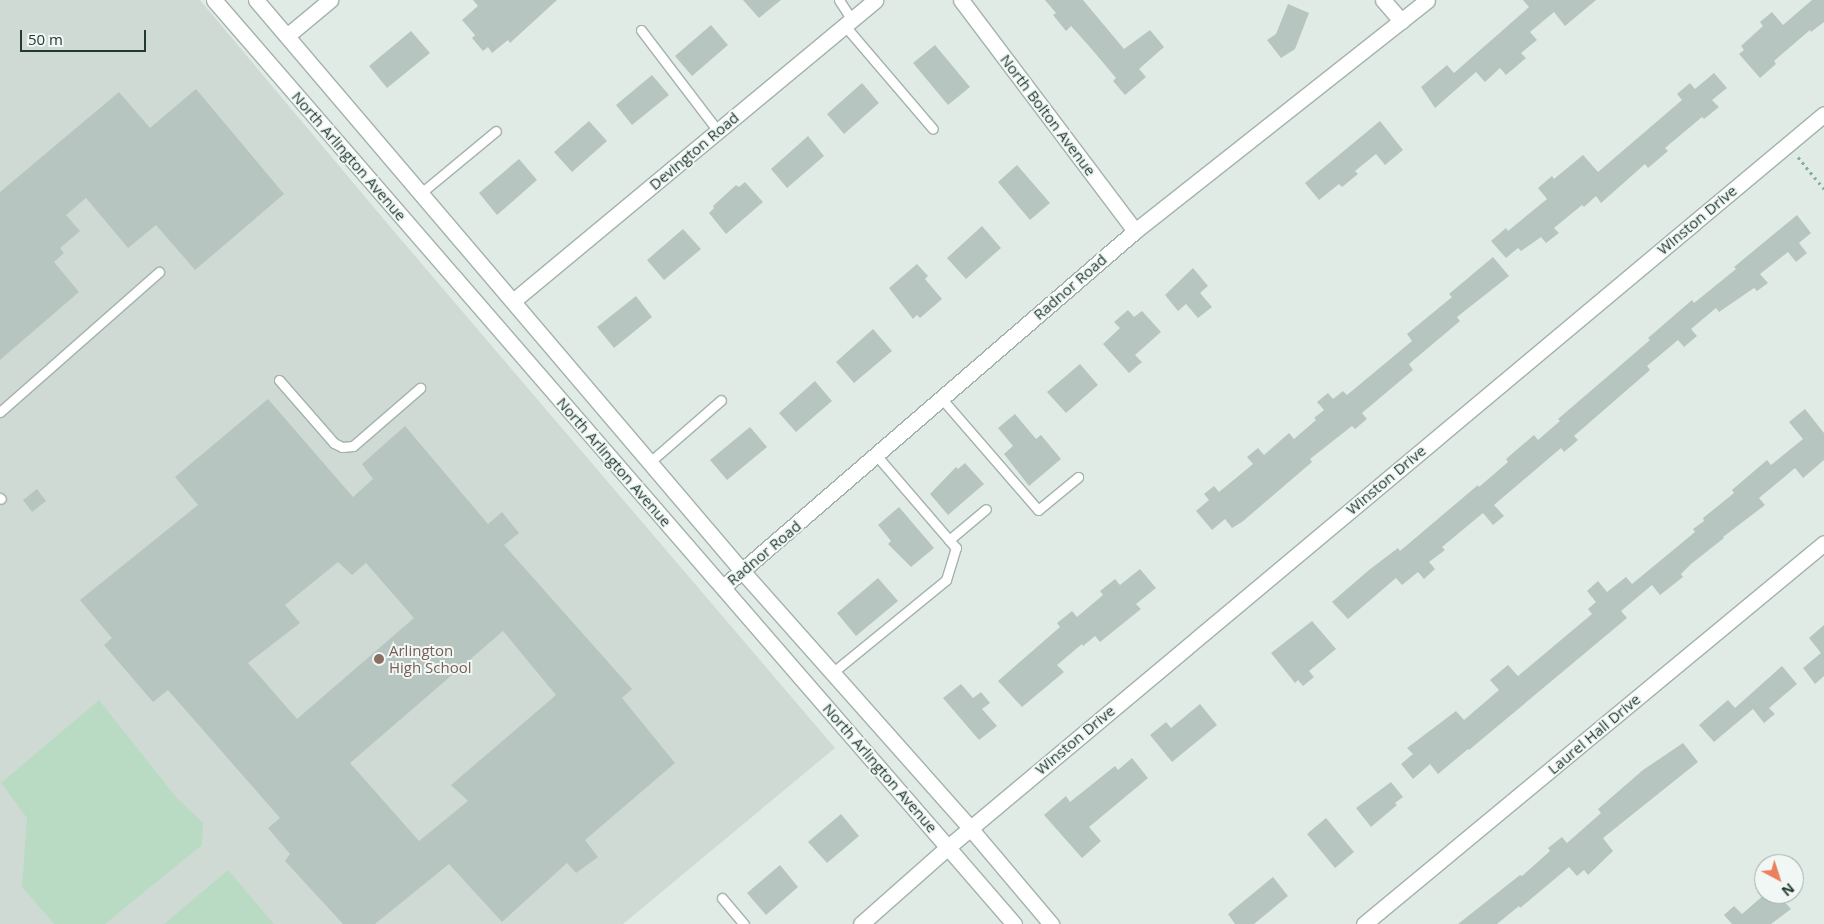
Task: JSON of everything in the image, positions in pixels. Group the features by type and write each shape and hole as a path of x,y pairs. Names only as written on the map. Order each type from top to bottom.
{"street":[{"name":"North Arlington Avenue","path":"214,0 1014,924"},
{"name":"North Arlington Avenue","path":"256,0 288,35 743,572 970,828 1051,924"},
{"path":"288,35 330,0"},
{"name":"Devington Road","path":"513,301 875,0"},
{"name":"North Bolton Avenue","path":"961,0 1136,231"},
{"path":"1383,0 1401,21"},
{"name":"Radnor Road","path":"723,587 743,572 1136,231 1427,0"},
{"name":"Winston Drive","path":"864,923 970,828 1824,114"},
{"name":"Laurel Hall Drive","path":"1364,924 1824,543"}],"lane":[{"path":"839,0 848,23 933,129"},
{"path":"641,30 718,131"},
{"path":"421,193 496,131"},
{"path":"0,412 159,272"},
{"path":"279,380 334,443 342,447 352,446 420,388"},
{"path":"942,399 1038,510 1078,477"},
{"path":"650,462 722,400"},
{"path":"832,673 946,580 956,548 877,456"},
{"path":"949,540 986,509"},
{"path":"722,898 744,924"}],"path":[{"path":"1788,144 1824,189"}],"shaded area":[{"name":"Arlington High School","path":"0,0 200,0 392,229 835,748 623,924 0,924"}],"green space":[{"path":"99,700 176,797 203,823 202,845 105,924 54,924 22,887 27,818 1,783"},
{"path":"228,870 274,924 164,924"}],"building":[{"path":"473,0 557,0 510,43 508,40 492,53 488,47 483,51 472,38 475,35 462,20 478,6"},
{"path":"743,0 781,0 759,18"},
{"path":"1045,0 1083,0 1124,49 1150,30 1164,47 1139,69 1146,77 1125,95 1113,81 1116,78 1071,26 1066,31 1053,15 1056,13"},
{"path":"1523,0 1596,0 1565,26 1554,12 1530,32 1537,40 1521,53 1526,58 1506,75 1500,68 1485,82 1476,72 1435,108 1421,87 1447,65 1454,73 1529,7"},
{"path":"1812,0 1824,0 1824,22 1811,32 1810,30 1774,61 1776,64 1760,78 1739,54 1744,50 1741,46 1763,26 1760,22 1772,12 1783,25"},
{"path":"1288,4 1309,13 1295,49 1281,58 1267,40 1276,34"},
{"path":"711,25 728,45 692,76 675,56"},
{"path":"411,31 430,53 387,88 369,66"},
{"path":"935,45 970,87 948,105 913,63"},
{"path":"1714,73 1727,88 1712,100 1719,107 1704,119 1702,117 1665,148 1668,151 1648,168 1645,164 1601,203 1596,196 1584,207 1582,205 1554,228 1559,233 1546,243 1541,237 1521,251 1518,248 1506,258 1491,241 1506,228 1508,231 1547,199 1538,188 1552,176 1554,179 1583,155 1598,172 1682,100 1677,94 1690,83 1695,89"},
{"path":"652,75 669,95 632,125 616,105"},
{"path":"862,83 879,103 844,134 827,114"},
{"path":"196,89 284,194 195,270 156,225 128,248 86,198 66,215 80,231 60,248 64,253 54,262 79,292 0,360 0,192 119,92 150,128"},
{"path":"589,121 607,141 572,172 554,152"},
{"path":"1380,121 1403,150 1385,165 1376,154 1355,171 1358,174 1342,187 1339,184 1319,200 1305,183"},
{"path":"808,136 824,156 787,188 771,169"},
{"path":"519,159 537,180 497,215 479,193"},
{"path":"1017,165 1050,203 1030,220 998,182"},
{"path":"745,182 763,202 726,234 709,213 714,208 713,206 736,185 739,187"},
{"path":"1797,215 1811,233 1799,243 1807,253 1796,262 1788,252 1760,274 1768,283 1757,291 1754,288 1719,312 1716,308 1691,329 1697,336 1684,347 1678,340 1647,366 1650,370 1574,436 1578,440 1564,452 1561,448 1494,505 1504,516 1493,525 1483,513 1442,547 1445,550 1429,562 1435,569 1424,579 1418,572 1402,585 1396,578 1348,619 1332,602 1369,570 1398,548 1400,551 1478,485 1479,487 1508,462 1506,459 1534,435 1538,440 1560,421 1558,419 1650,340 1648,338 1692,300 1694,303 1736,269 1734,267"},
{"path":"982,226 1001,248 966,279 947,258"},
{"path":"683,229 701,249 664,280 647,260"},
{"path":"1493,257 1509,276 1457,317 1460,321 1409,364 1413,370 1362,413 1367,419 1355,429 1352,426 1310,459 1312,462 1242,522 1232,528 1225,519 1212,530 1196,511 1209,500 1204,494 1214,486 1219,492 1253,464 1247,457 1258,448 1264,455 1289,433 1294,439 1316,420 1314,418 1324,410 1317,402 1328,393 1333,399 1343,391 1347,395 1412,341 1407,334 1452,297 1449,294"},
{"path":"917,264 928,276 925,279 942,299 920,318 917,315 913,319 889,288"},
{"path":"1193,268 1208,286 1200,293 1212,307 1198,318 1186,304 1178,311 1165,295"},
{"path":"636,296 652,317 614,348 597,327"},
{"path":"1128,310 1134,317 1142,311 1161,332 1135,355 1142,362 1129,373 1103,344 1120,328 1114,322"},
{"path":"873,329 892,351 854,383 836,362"},
{"path":"1080,364 1098,385 1066,413 1047,392"},
{"path":"815,381 832,401 796,432 779,413"},
{"path":"268,399 353,497 373,479 362,464 405,426 488,524 502,512 519,533 504,545 632,689 622,698 675,763 585,840 598,857 576,873 567,863 502,922 449,864 375,924 343,924 285,861 290,854 268,828 280,818 168,690 153,702 104,645 112,638 80,600 198,505 175,477","holes":["338,562 352,575 366,563 414,618 297,719 248,663 300,623 285,605","503,631 556,695 451,785 468,801 419,841 350,763"]},
{"path":"1805,409 1824,433 1824,460 1803,478 1795,468 1759,498 1765,505 1691,564 1681,574 1683,577 1660,595 1652,585 1621,611 1627,618 1469,750 1438,774 1430,764 1413,779 1401,764 1413,754 1407,748 1456,711 1464,720 1499,690 1490,680 1508,665 1518,676 1592,614 1588,609 1596,602 1587,591 1598,581 1607,592 1626,577 1632,584 1695,532 1693,529 1704,521 1703,518 1734,493 1732,490 1767,460 1771,465 1803,439 1789,422"},
{"path":"1015,414 1036,439 1041,435 1061,459 1029,486 1004,454 1013,446 998,428"},
{"path":"750,427 767,447 727,480 710,460"},
{"path":"965,463 984,484 948,515 930,494 956,467 958,469"},
{"path":"37,489 46,501 32,512 23,500"},
{"path":"899,507 934,548 911,567 888,544 891,541 878,525"},
{"path":"1140,569 1156,588 1136,604 1141,609 1100,642 1095,636 1083,646 1082,644 1057,665 1064,672 1022,707 998,681 1060,627 1057,623 1072,611 1077,617 1103,595 1100,591 1115,579 1120,585"},
{"path":"878,578 898,601 856,636 837,613"},
{"path":"1312,621 1336,649 1309,671 1314,677 1303,686 1298,680 1295,683 1271,653"},
{"path":"1824,625 1824,676 1815,684 1803,668 1821,653 1809,638"},
{"path":"1782,666 1797,684 1769,708 1775,714 1764,723 1753,709 1714,742 1699,725 1728,700 1735,708"},
{"path":"961,684 973,698 981,692 990,703 982,709 997,726 979,740 943,698"},
{"path":"1200,704 1217,725 1172,762 1150,735 1166,722 1171,728"},
{"path":"1683,743 1698,762 1603,838 1613,851 1588,875 1584,870 1577,876 1569,867 1520,908 1519,906 1497,924 1458,924 1520,875 1522,876 1550,851 1548,848 1562,837 1567,843 1601,813 1598,809 1643,770"},
{"path":"1132,758 1148,778 1089,827 1101,841 1082,858 1044,815 1066,796 1070,802 1115,766 1118,770"},
{"path":"1391,782 1403,797 1395,803 1397,805 1371,827 1356,808"},
{"path":"841,814 859,836 827,863 808,842"},
{"path":"1326,818 1354,852 1335,868 1307,834"},
{"path":"780,865 798,887 766,915 747,893"},
{"path":"1273,877 1288,896 1254,924 1235,924 1228,914"},
{"path":"1754,904 1786,904 1791,909 1771,924 1732,924 1724,915 1734,906 1742,914"}],"place":[{"name":"Arlington High School","path":"379,659"}]}
